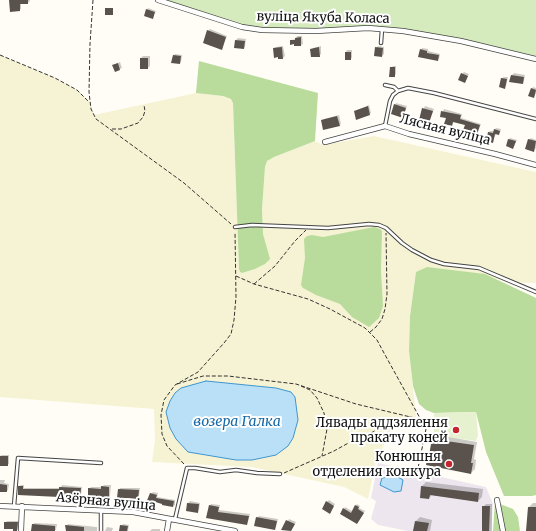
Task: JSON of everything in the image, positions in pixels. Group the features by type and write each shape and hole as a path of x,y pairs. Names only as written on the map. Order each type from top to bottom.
{"street":[{"name":"вуліца Якуба Коласа","path":"158,0 242,27 262,30 316,31 368,28 403,31 461,41 536,59"},
{"name":"Лясная вуліца","path":"325,142 385,126 409,134 536,165"},
{"path":"497,500 503,531"},
{"name":"Азёрная вуліца","path":"0,506 133,512 235,531"},
{"path":"21,531 22,506"},
{"path":"167,531 169,519"}],"lane":[{"path":"381,43 382,29"},
{"path":"385,84 394,87 398,91"},
{"path":"385,126 390,101 393,95 398,91 408,88 536,119"},
{"path":"235,227 252,225 310,227 348,227 369,224 379,225 386,228 402,243 431,260 444,264 479,268 536,292"},
{"path":"14,506 18,458 101,463"},
{"path":"175,520 187,468 220,472 236,470 280,474"},
{"path":"101,511 101,531"}],"path":[{"path":"93,0 90,44 90,102 96,119 184,183 235,227 234,320 231,334 198,372 175,385 164,400 161,414 162,434 166,446 182,460 187,468"},
{"path":"0,56 55,78 77,90 90,102"},
{"path":"111,129 121,129 138,123 143,117 145,111 144,105"},
{"path":"254,284 274,266 295,241 310,227"},
{"path":"370,332 382,319 385,308 386,228"},
{"path":"235,276 254,284 308,299 360,325 370,332 377,340 426,429 417,473"},
{"path":"175,385 203,376 228,376 296,384 356,404 421,419"},
{"path":"296,384 310,390 317,398 324,413 327,429 322,456"},
{"path":"280,474 322,456 361,436 373,432 384,424 411,417"}],"shaded area":[{"path":"0,55 55,78 77,90 90,102 94,115 196,93 223,96 231,99 233,103 239,269 242,273 265,264 269,259 263,234 262,209 265,167 267,161 315,141 323,145 374,136 536,172 536,283 507,282 478,273 416,272 410,316 409,351 417,425 394,423 376,461 368,499 344,487 252,467 152,462 155,440 154,409 0,397"},
{"path":"378,463 486,487 493,504 491,531 408,531 378,525 371,519 376,501 371,498"}],"green space":[{"path":"158,0 536,0 536,59 461,41 368,28 316,31 242,27"},
{"path":"199,61 318,93 315,141 267,161 265,167 262,209 263,234 270,259 265,264 255,269 242,273 239,269 233,103 231,99 223,96 196,93"},
{"path":"374,227 382,231 381,271 383,306 379,318 369,327 352,317 340,304 316,295 303,288 301,285 305,258 304,239 307,236 312,235 323,237"},
{"path":"427,267 485,274 536,298 536,495 504,496 486,452 476,412 434,413 426,410 419,404 413,386 409,351 410,316 416,272"},
{"name":"Лявады аддзялення пракату коней","path":"476,412 478,435 476,441 434,435 434,413"},
{"path":"495,502 513,509 518,517 520,531 493,531"}],"water":[{"name":"возера Галка","path":"206,381 276,388 291,392 295,397 298,420 293,438 288,446 276,455 252,460 236,460 188,452 176,439 170,428 166,412 175,393 181,388"},
{"path":"396,476 403,480 401,491 394,492 380,485 382,478"}],"building":[{"path":"9,0 28,0 28,4 20,4 20,11 10,12"},
{"path":"105,8 113,8 113,15 105,15"},
{"path":"146,9 155,12 153,19 144,16"},
{"path":"207,30 226,37 222,50 203,43"},
{"path":"301,37 301,46 294,46 294,44 290,45 290,40 295,40 295,38"},
{"path":"235,40 245,41 244,49 234,48"},
{"path":"282,47 283,59 278,59 278,57 274,58 273,48"},
{"path":"319,47 320,57 311,57 310,49"},
{"path":"375,47 383,48 382,57 374,56"},
{"path":"420,49 427,51 427,53 439,55 438,61 418,57"},
{"path":"345,52 351,52 351,60 345,60"},
{"path":"173,55 181,56 180,64 171,63"},
{"path":"140,58 148,58 148,69 140,69"},
{"path":"118,63 120,70 115,72 112,65"},
{"path":"390,67 395,67 395,77 389,77"},
{"path":"461,73 468,76 465,83 458,80"},
{"path":"511,75 524,77 523,84 509,82"},
{"path":"501,78 507,79 505,89 499,87"},
{"path":"531,88 536,90 534,98 528,96"},
{"path":"394,104 406,108 403,118 391,114"},
{"path":"368,106 370,115 356,120 354,111"},
{"path":"422,108 433,111 429,123 419,120"},
{"path":"441,111 461,115 460,119 480,125 476,137 462,133 465,125 453,122 452,126 444,124 446,118 440,117"},
{"path":"337,116 340,126 323,130 321,120"},
{"path":"494,129 500,131 499,135 495,134 493,143 486,141 488,132 493,133"},
{"path":"508,139 516,141 513,149 506,146"},
{"path":"528,139 536,141 534,152 525,149"},
{"path":"432,439 474,445 471,474 426,465"},
{"path":"0,456 8,456 8,466 0,466"},
{"path":"0,484 7,485 7,492 0,492"},
{"path":"18,486 23,486 23,489 59,489 59,487 81,488 80,498 18,495"},
{"path":"101,486 109,487 109,499 88,499 88,488 101,489"},
{"path":"421,486 479,493 478,502 430,495 429,499 420,498"},
{"path":"118,489 139,490 138,499 117,498"},
{"path":"150,493 157,495 156,498 174,501 173,507 152,501 152,504 146,503"},
{"path":"326,501 334,506 330,514 322,509"},
{"path":"187,503 199,504 198,513 186,511"},
{"path":"209,505 219,507 218,512 249,516 247,525 206,518"},
{"path":"355,505 364,513 357,524 340,514 343,508 351,513"},
{"path":"482,506 490,506 489,531 482,531"},
{"path":"528,507 536,507 536,531 526,531"},
{"path":"256,517 277,521 275,530 254,526"},
{"path":"286,520 295,524 291,531 281,530"},
{"path":"415,521 429,523 427,531 413,531"},
{"path":"4,522 18,522 17,531 13,531 13,529 4,529"},
{"path":"32,524 55,526 55,531 31,531"},
{"path":"65,525 84,527 84,531 66,531"},
{"path":"120,525 128,526 127,531 119,531"}],"place":[{"name":"Лявады аддзялення пракату коней","path":"456,430"},
{"name":"Конюшня отделения конкура","path":"449,464"}]}
